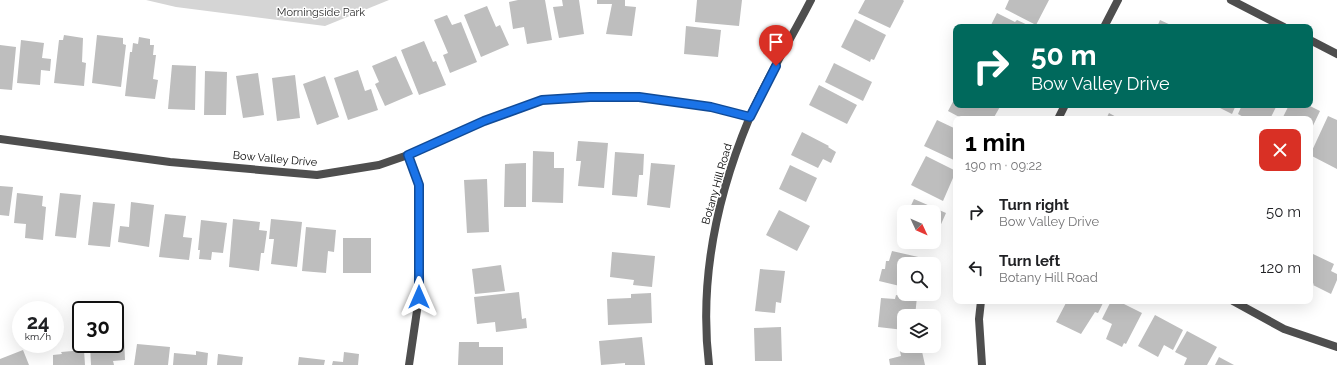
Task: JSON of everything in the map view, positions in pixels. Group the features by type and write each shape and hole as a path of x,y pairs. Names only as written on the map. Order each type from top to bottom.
{"street":[{"name":"Botany Hill Road","path":"709,365 705,332 707,280 712,243 730,170 750,117 811,0"},
{"path":"1106,24 1118,0"},
{"path":"1231,0 1278,24"},
{"path":"1313,42 1337,54"},
{"name":"Bow Valley Drive","path":"0,139 170,162 318,175 379,165 408,155 484,121 542,100 590,97 639,97 711,107 750,117"},
{"path":"408,155 419,185 419,297 409,365"},
{"path":"981,304 979,319 982,365"},
{"path":"1238,304 1284,329 1337,347"}],"green space":[{"name":"Morningside Park","path":"146,0 389,0 325,26 176,7"}],"building":[{"path":"518,0 545,0 552,40 527,44 524,27 513,29 509,2"},
{"path":"562,0 579,0 584,34 559,38 553,7 563,6"},
{"path":"597,0 625,0 625,6 636,7 632,36 606,34 612,4 597,4"},
{"path":"697,0 742,0 739,26 695,22"},
{"path":"865,0 904,1 890,28 858,13"},
{"path":"1009,0 1049,0 1037,24 1005,9"},
{"path":"487,6 496,27 500,25 509,45 481,57 464,15"},
{"path":"997,13 1015,22 1017,20 1026,24 992,24"},
{"path":"447,15 452,25 461,22 477,62 450,73 443,55 448,53 434,20"},
{"path":"855,19 886,35 874,60 871,59 870,62 841,47"},
{"path":"1160,20 1169,24 1158,24"},
{"path":"686,26 721,30 718,57 684,54"},
{"path":"64,35 83,38 82,62 86,63 84,86 54,83 59,40 63,40"},
{"path":"97,35 123,38 123,44 126,45 121,87 92,83"},
{"path":"139,37 150,39 150,45 154,45 153,55 156,55 153,79 158,80 155,99 125,96 130,52 132,52 133,43 138,44"},
{"path":"21,40 44,43 42,58 51,59 50,71 41,70 40,85 17,83"},
{"path":"424,41 433,62 436,61 446,85 419,95 401,50"},
{"path":"0,45 16,47 12,90 0,89"},
{"path":"396,56 413,94 385,106 375,84 379,82 372,66"},
{"path":"834,63 872,82 863,101 825,82"},
{"path":"172,65 196,66 195,110 168,109"},
{"path":"358,70 365,91 371,89 378,110 348,120 334,78"},
{"path":"205,71 227,72 226,115 204,115"},
{"path":"258,73 264,115 243,118 236,76"},
{"path":"295,75 300,118 277,121 272,78"},
{"path":"325,76 339,117 317,125 303,84"},
{"path":"819,85 857,105 847,124 809,105"},
{"path":"953,102 953,108 999,108 995,116 957,116 948,111"},
{"path":"1220,108 1235,108 1232,114"},
{"path":"1241,108 1276,108 1272,116 1242,116 1238,114"},
{"path":"1288,108 1313,108 1320,111 1313,126 1313,116 1284,116"},
{"path":"1109,113 1114,116 1108,116"},
{"path":"1328,116 1337,120 1337,169 1313,157 1313,148"},
{"path":"937,120 953,128 953,160 924,146"},
{"path":"802,132 829,146 828,147 836,152 831,163 823,159 818,168 791,155"},
{"path":"578,141 608,143 604,188 578,186 581,161 576,161"},
{"path":"533,151 554,152 554,168 564,168 563,203 532,202"},
{"path":"615,152 644,154 643,175 639,175 637,197 612,195"},
{"path":"926,156 953,170 953,178 943,201 911,185"},
{"path":"526,163 526,207 504,207 505,164"},
{"path":"651,163 675,165 670,208 647,205"},
{"path":"790,165 817,178 806,202 779,189"},
{"path":"487,179 489,232 467,233 464,180"},
{"path":"0,186 13,187 9,216 0,215"},
{"path":"17,193 43,196 42,206 46,207 43,240 25,238 26,224 14,223"},
{"path":"60,193 81,195 76,238 55,236"},
{"path":"914,199 928,205 911,205"},
{"path":"93,202 115,204 110,247 88,245"},
{"path":"131,202 154,205 149,247 118,242 120,226 129,227"},
{"path":"779,210 810,226 797,251 766,235"},
{"path":"941,211 946,213 941,224"},
{"path":"165,214 186,216 183,237 192,238 189,260 159,257"},
{"path":"233,219 260,222 259,230 267,231 264,253 261,253 259,271 229,267"},
{"path":"271,219 302,222 297,267 271,264 274,239 269,239"},
{"path":"201,220 227,223 223,253 212,252 211,260 199,259 200,250 198,250"},
{"path":"306,227 336,230 334,252 328,251 326,273 302,271"},
{"path":"343,238 371,238 371,273 343,273"},
{"path":"892,251 918,257 897,257 897,285 879,281 882,269 885,269 886,261 889,261"},
{"path":"612,252 655,256 652,287 633,285 634,280 610,277"},
{"path":"1313,254 1334,264 1331,271 1337,274 1337,280 1331,294 1313,285"},
{"path":"501,265 505,291 475,294 472,269"},
{"path":"760,269 785,271 781,303 776,302 775,313 755,311"},
{"path":"519,292 522,319 526,318 527,328 496,332 495,322 477,324 474,297"},
{"path":"651,293 652,323 608,325 607,299 631,298 631,294"},
{"path":"896,295 897,301 917,301 916,309 897,309 897,329 878,327 881,298 895,299"},
{"path":"1065,304 1102,304 1098,313 1095,312 1081,334 1056,322"},
{"path":"1110,304 1124,304 1142,313 1126,344 1124,343 1122,347 1106,339 1112,324 1102,319"},
{"path":"1155,315 1183,330 1173,350 1164,345 1158,357 1138,346"},
{"path":"781,327 782,361 755,361 754,328"},
{"path":"1187,331 1217,347 1207,365 1184,365 1187,358 1175,352"},
{"path":"642,337 645,365 625,365 625,363 601,365 599,341"},
{"path":"124,338 125,360 113,361 114,365 91,365 90,353 124,353"},
{"path":"459,342 479,342 479,347 503,347 503,365 458,365"},
{"path":"137,344 170,347 168,365 134,365"},
{"path":"196,351 208,353 207,365 173,365 174,353 196,355"},
{"path":"64,352 84,353 85,365 53,365 53,355 62,354"},
{"path":"344,352 359,354 358,365 332,365 333,361 343,362"},
{"path":"15,353 24,353 29,365 0,365 0,359"},
{"path":"900,353 922,353 925,365 890,365 889,359 901,356"},
{"path":"218,354 243,357 242,365 217,365"},
{"path":"299,357 325,360 324,365 298,365"},
{"path":"1219,357 1234,365 1215,365"}],"route":[{"path":"419,297 419,185 408,155 484,121 542,100 590,97 639,97 711,107 750,117 776,66"}]}
